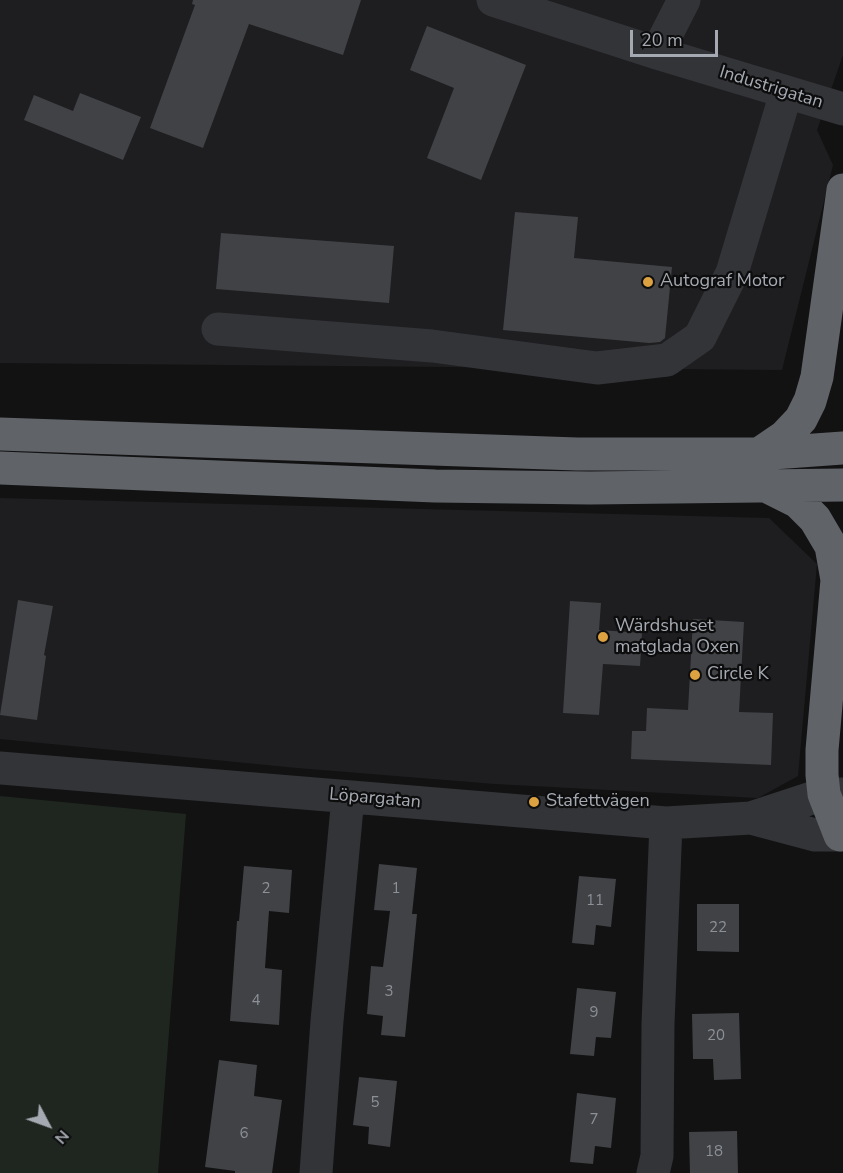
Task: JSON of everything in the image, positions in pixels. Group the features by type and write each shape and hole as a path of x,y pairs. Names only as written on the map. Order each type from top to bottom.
{"highway":[{"path":"759,454 784,437 801,419 810,401 817,377 843,190"},
{"path":"0,434 577,454 759,454 843,448"},
{"path":"0,468 435,486 590,488 843,485"},
{"path":"766,486 798,502 815,519 831,546 837,580 822,750 842,832"}],"street":[{"name":"Industrigatan","path":"494,0 657,53 843,109"},
{"path":"657,53 684,0"},
{"path":"218,329 432,346 597,368 667,360 700,337 732,273 786,93"},
{"name":"Löpargatan","path":"0,768 666,823 751,818 833,794"},
{"path":"316,1173 327,1021 348,797"},
{"name":"Löpargatan","path":"751,818 815,835 842,832"},
{"path":"653,1173 657,1156 658,1024 666,823"}],"shaded area":[{"path":"0,0 843,0 843,55 817,130 833,165 782,370 0,363"},
{"path":"0,498 769,518 817,564 798,776 758,798 495,784 297,768 0,739"},
{"path":"0,796 186,814 158,1173 0,1173"}],"building":[{"path":"193,0 361,0 343,55 249,24 203,148 150,128 195,5 192,4"},
{"path":"427,26 526,65 481,180 427,158 454,88 410,70"},
{"path":"80,93 141,117 123,160 24,120 34,95 73,111"},
{"path":"515,212 578,217 574,258 672,267 665,338 660,342 649,343 503,330"},
{"path":"221,233 394,246 389,303 216,289"},
{"path":"18,600 53,606 44,655 46,656 37,720 0,715"},
{"path":"570,601 601,603 599,630 642,633 640,666 603,664 599,715 563,713"},
{"path":"693,619 744,622 739,712 773,713 771,765 631,759 632,731 646,731 647,708 688,710"},
{"path":"379,864 417,868 412,914 417,914 405,1037 381,1035 383,1016 367,1014 371,966 383,967 390,911 374,910"},
{"path":"244,866 292,870 289,913 269,911 265,968 282,970 279,1025 230,1021 237,921 239,921"},
{"path":"579,876 616,879 611,927 596,925 594,945 572,943"},
{"path":"697,904 739,904 739,952 697,951"},
{"path":"577,988 616,992 611,1038 596,1037 594,1056 570,1054"},
{"path":"739,1013 741,1079 714,1080 713,1059 693,1059 692,1014"},
{"path":"219,1060 257,1065 254,1096 282,1100 272,1173 235,1173 235,1171 205,1167"},
{"path":"359,1077 397,1081 390,1147 368,1144 369,1127 353,1125"},
{"path":"577,1093 616,1098 611,1148 595,1146 593,1164 570,1162"},
{"path":"737,1131 738,1173 690,1173 689,1132"}],"place":[{"name":"Autograf Motor","path":"648,282"},
{"name":"Wärdshuset matglada Oxen","path":"603,637"},
{"name":"Circle K","path":"695,675"},
{"name":"Stafettvägen","path":"534,802"}]}
